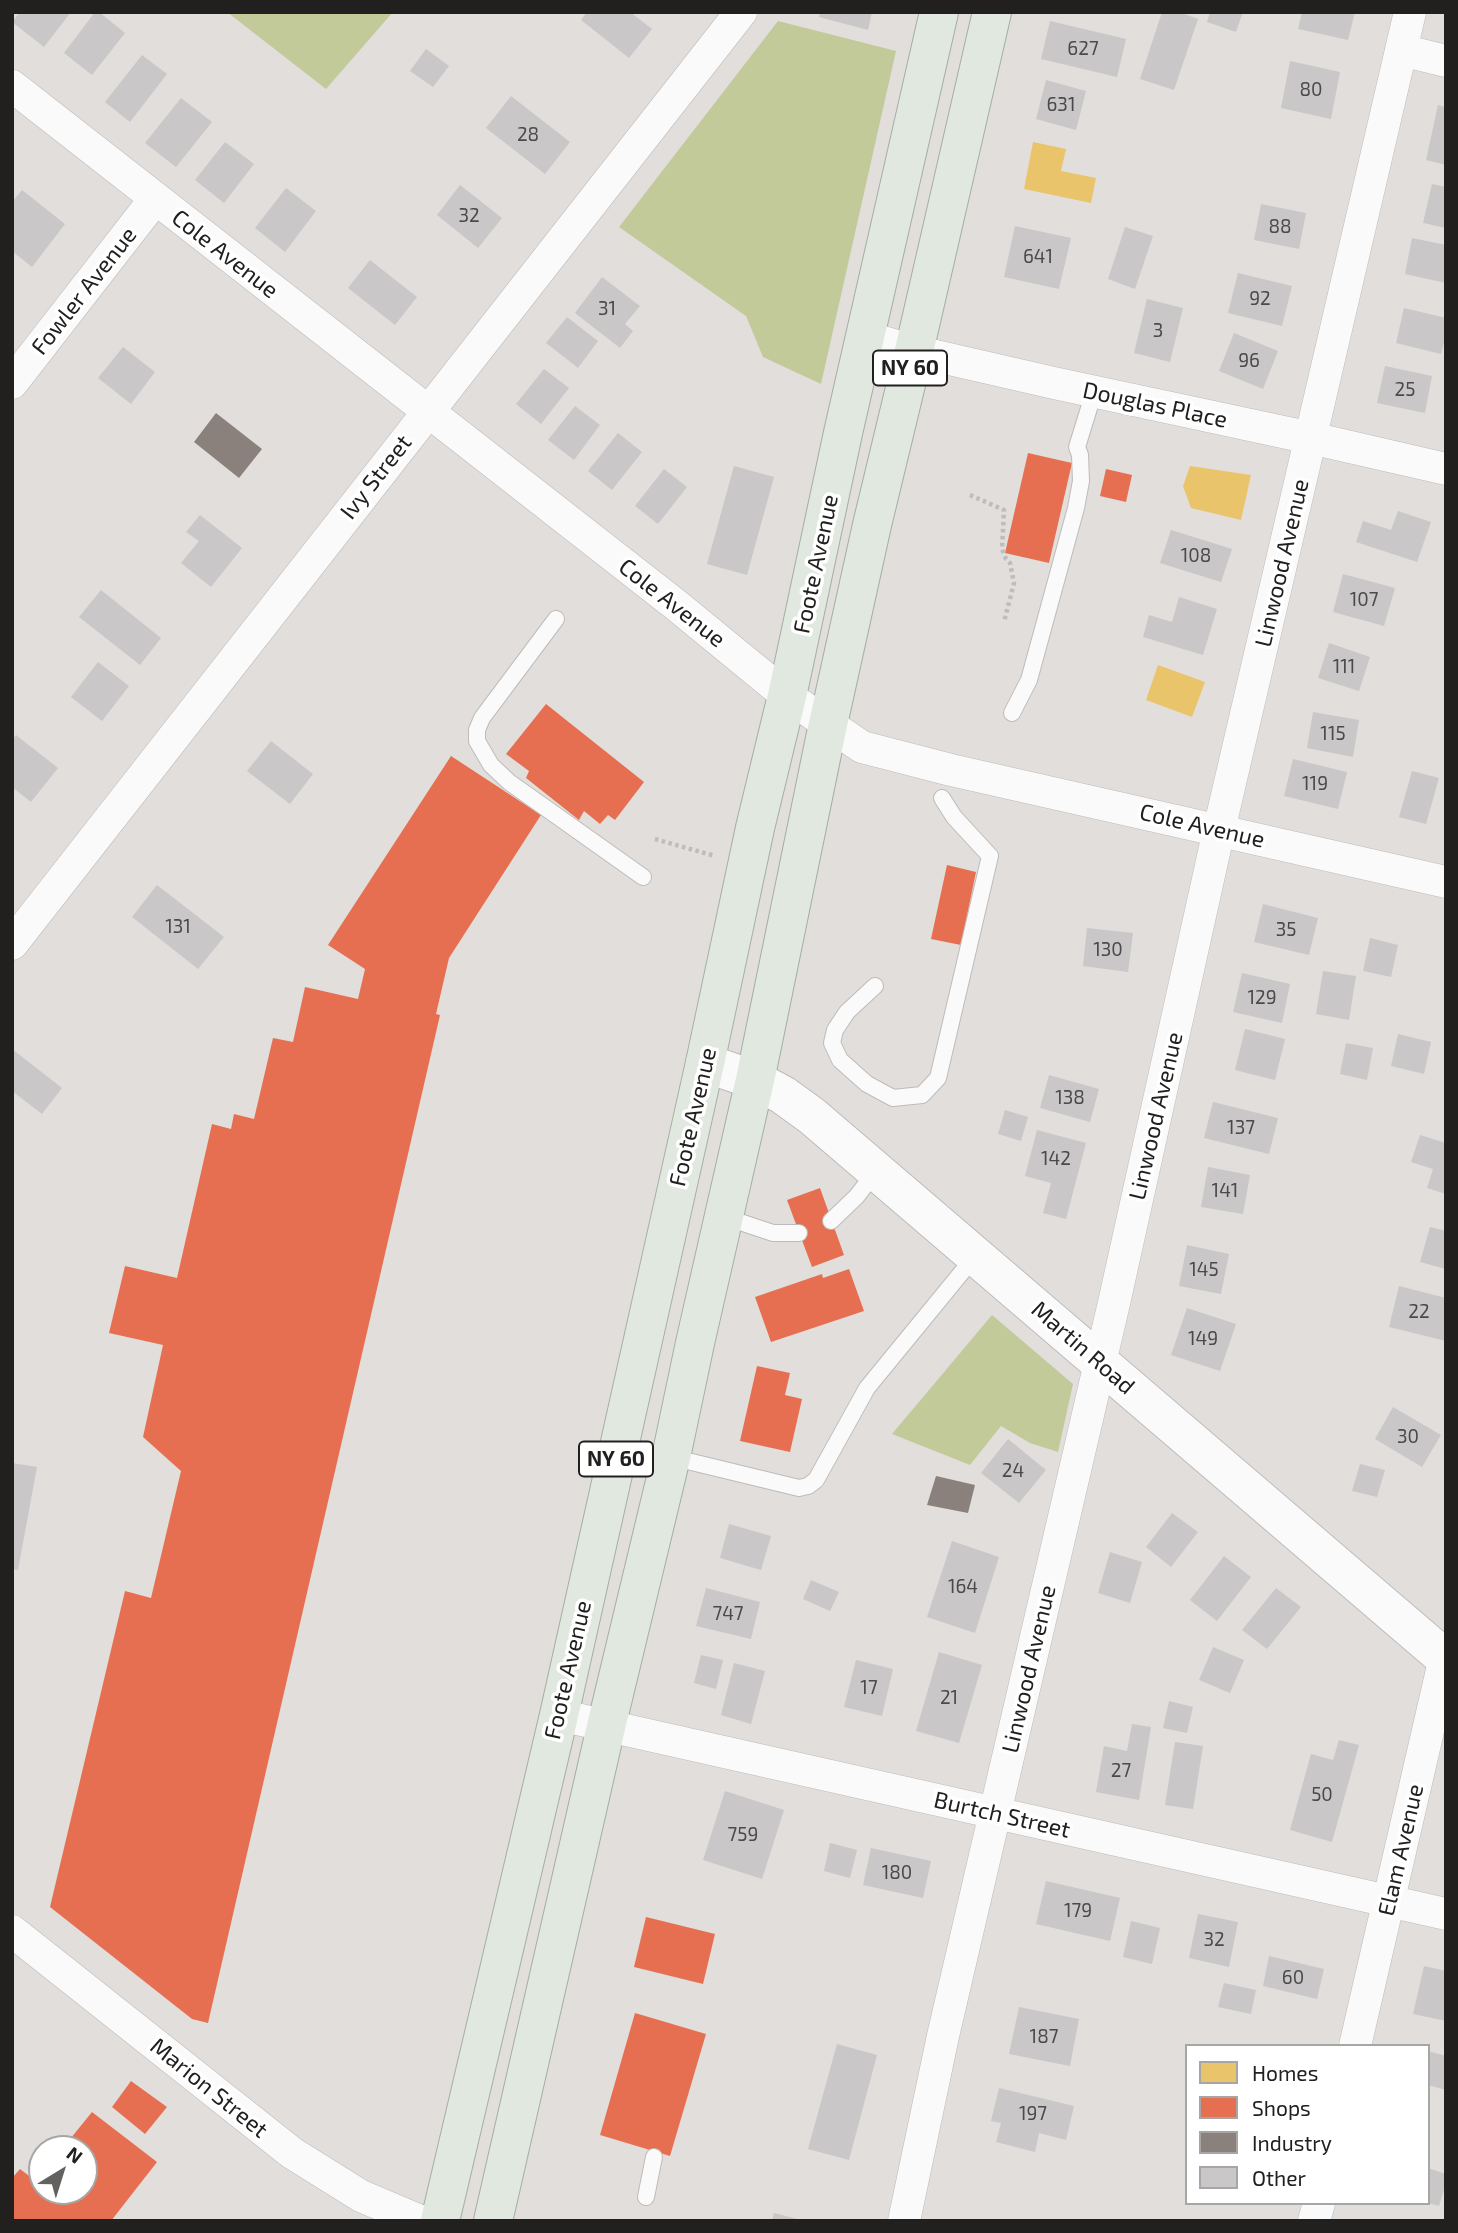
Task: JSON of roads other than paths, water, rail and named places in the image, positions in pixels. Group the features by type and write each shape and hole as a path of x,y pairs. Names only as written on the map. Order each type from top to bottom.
{"highway":[{"name":"Foote Avenue","path":"440,2221 559,1715 939,12"},
{"name":"Foote Avenue","path":"493,2221 671,1457 755,1080 872,525 992,12"}],"street":[{"name":"Ivy Street","path":"12,944 741,12"},
{"name":"Linwood Avenue","path":"904,2221 943,2036 1100,1363 1219,830 1410,12"},
{"path":"1402,50 1446,61"},
{"name":"Cole Avenue","path":"12,86 676,605 787,696 862,747 951,770 1446,882"},
{"name":"Fowler Avenue","path":"12,383 155,199"},
{"name":"Douglas Place","path":"866,337 914,351 1094,392 1446,469"},
{"name":"Martin Road","path":"705,1063 755,1080 812,1116 1445,1657"},
{"name":"Elam Avenue","path":"1355,2044 1445,1657"},
{"name":"Burtch Street","path":"559,1715 1446,1914"},
{"name":"Marion Street","path":"12,1931 292,2154 361,2196 420,2221"}],"lane":[{"path":"1012,713 1029,680 1076,508 1081,467 1077,447 1094,392"},
{"path":"556,619 482,718 477,730 477,741 491,765 509,782 643,877"},
{"path":"875,985 848,1012 835,1030 832,1043 840,1060 867,1084 893,1098 922,1095 938,1078 990,856 954,817 942,798"},
{"path":"831,1221 857,1196 877,1170"},
{"path":"725,1217 773,1233 799,1233"},
{"path":"671,1457 799,1488 808,1486 816,1480 867,1388 976,1255"},
{"path":"646,2197 654,2157"}]}
